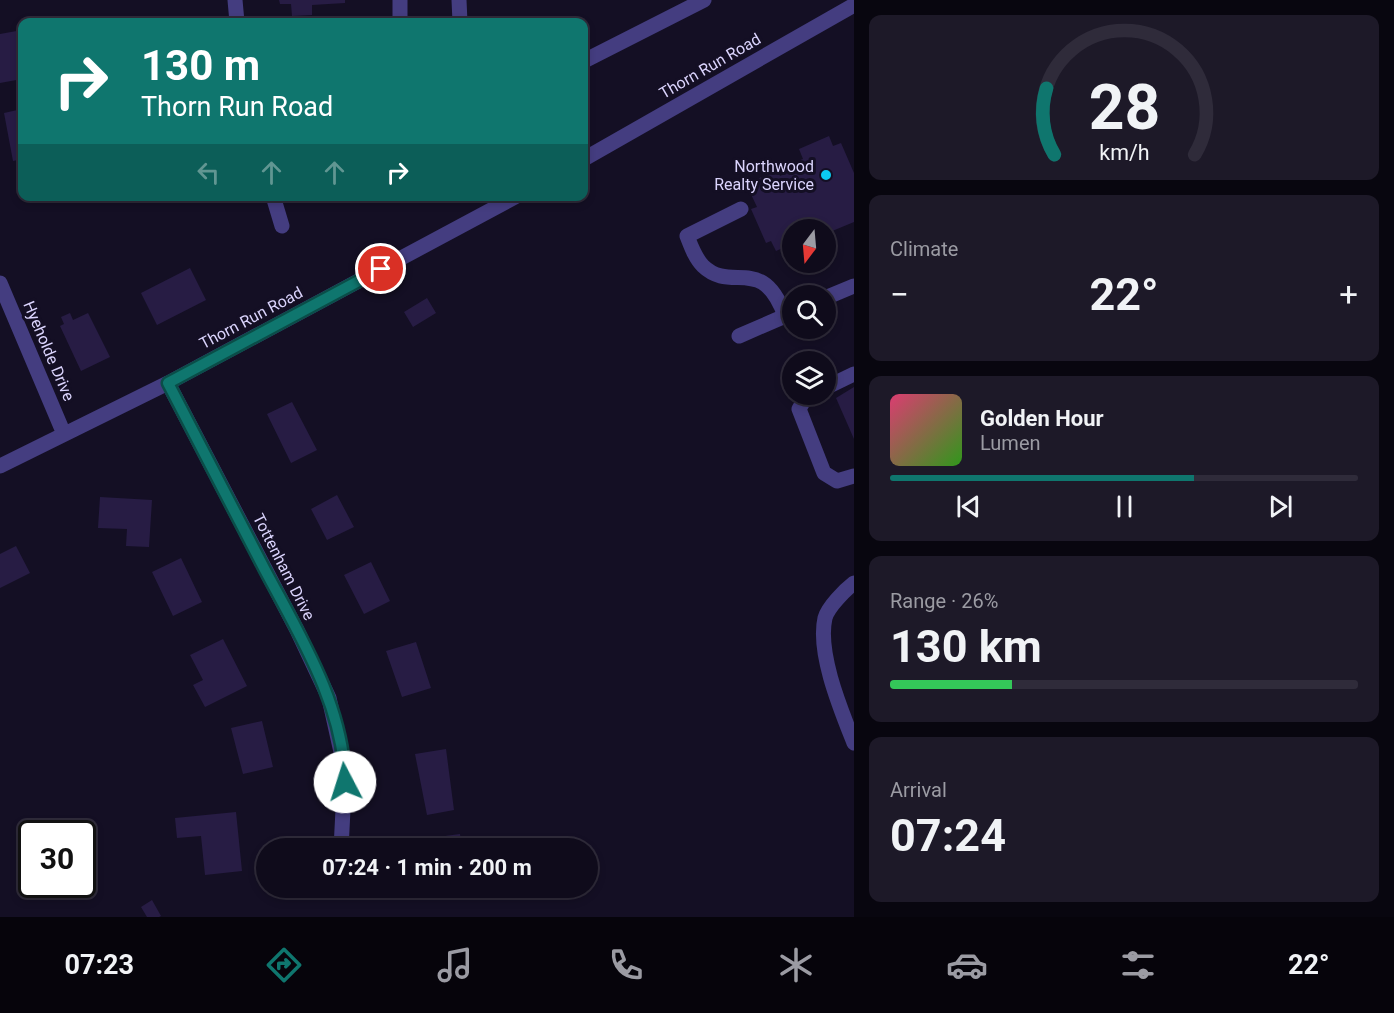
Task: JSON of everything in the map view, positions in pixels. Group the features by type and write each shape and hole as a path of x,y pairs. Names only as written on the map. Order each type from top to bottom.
{"street":[{"path":"235,0 237,18"},
{"path":"400,0 400,18"},
{"path":"459,0 460,18"},
{"path":"588,59 704,0"},
{"name":"Thorn Run Road","path":"588,157 854,5"},
{"path":"274,201 282,226"},
{"name":"Thorn Run Road","path":"0,466 168,383 507,201"},
{"path":"741,209 687,236 703,267 712,272 759,280 782,304"},
{"name":"Hyeholde Drive","path":"0,283 64,434"},
{"path":"836,293 854,286"},
{"path":"739,336 782,318"},
{"path":"836,383 854,374"},
{"name":"Tottenham Drive","path":"168,383 297,630 329,698 345,770 342,838"},
{"path":"801,405 799,409 824,473 837,481 854,476"},
{"path":"854,583 825,616 824,646 842,713 854,743"}],"building":[{"path":"279,0 345,0 345,3 312,5 312,15 292,16 291,4 280,4"},
{"path":"18,31 18,80 0,83 0,34"},
{"path":"18,110 18,160 13,161 4,113"},
{"path":"829,136 833,146 841,143 854,173 854,222 836,229 836,219 782,219 782,248 776,251 771,241 766,243 751,209 757,207 749,190 758,187 755,180 778,170 780,176 798,168 795,162 803,159 799,149"},
{"path":"190,268 206,300 157,325 141,293"},
{"path":"427,298 436,313 413,327 404,312"},
{"path":"70,313 73,320 88,313 110,357 81,371 60,326 64,324 61,317"},
{"path":"854,387 854,439 836,398"},
{"path":"292,402 317,450 291,463 267,414"},
{"path":"337,495 354,527 327,540 311,509"},
{"path":"100,497 152,500 149,547 126,546 127,529 98,528"},
{"path":"16,546 30,573 0,588 0,554"},
{"path":"181,558 202,602 173,616 152,572"},
{"path":"371,562 390,601 364,614 344,575"},
{"path":"223,639 247,686 205,707 193,685 203,680 190,655"},
{"path":"416,642 431,688 402,697 386,651"},
{"path":"262,721 273,767 243,774 231,728"},
{"path":"446,749 454,810 427,815 415,754"},
{"path":"236,812 242,871 205,875 201,836 177,838 175,818"},
{"path":"460,834 461,838 430,838"},
{"path":"152,900 161,916 159,917 147,917 141,907"}],"place":[{"name":"Northwood Realty Service","path":"826,175"}],"route":[{"path":"345,782 342,748 329,698 297,630 168,383 381,269"}]}
